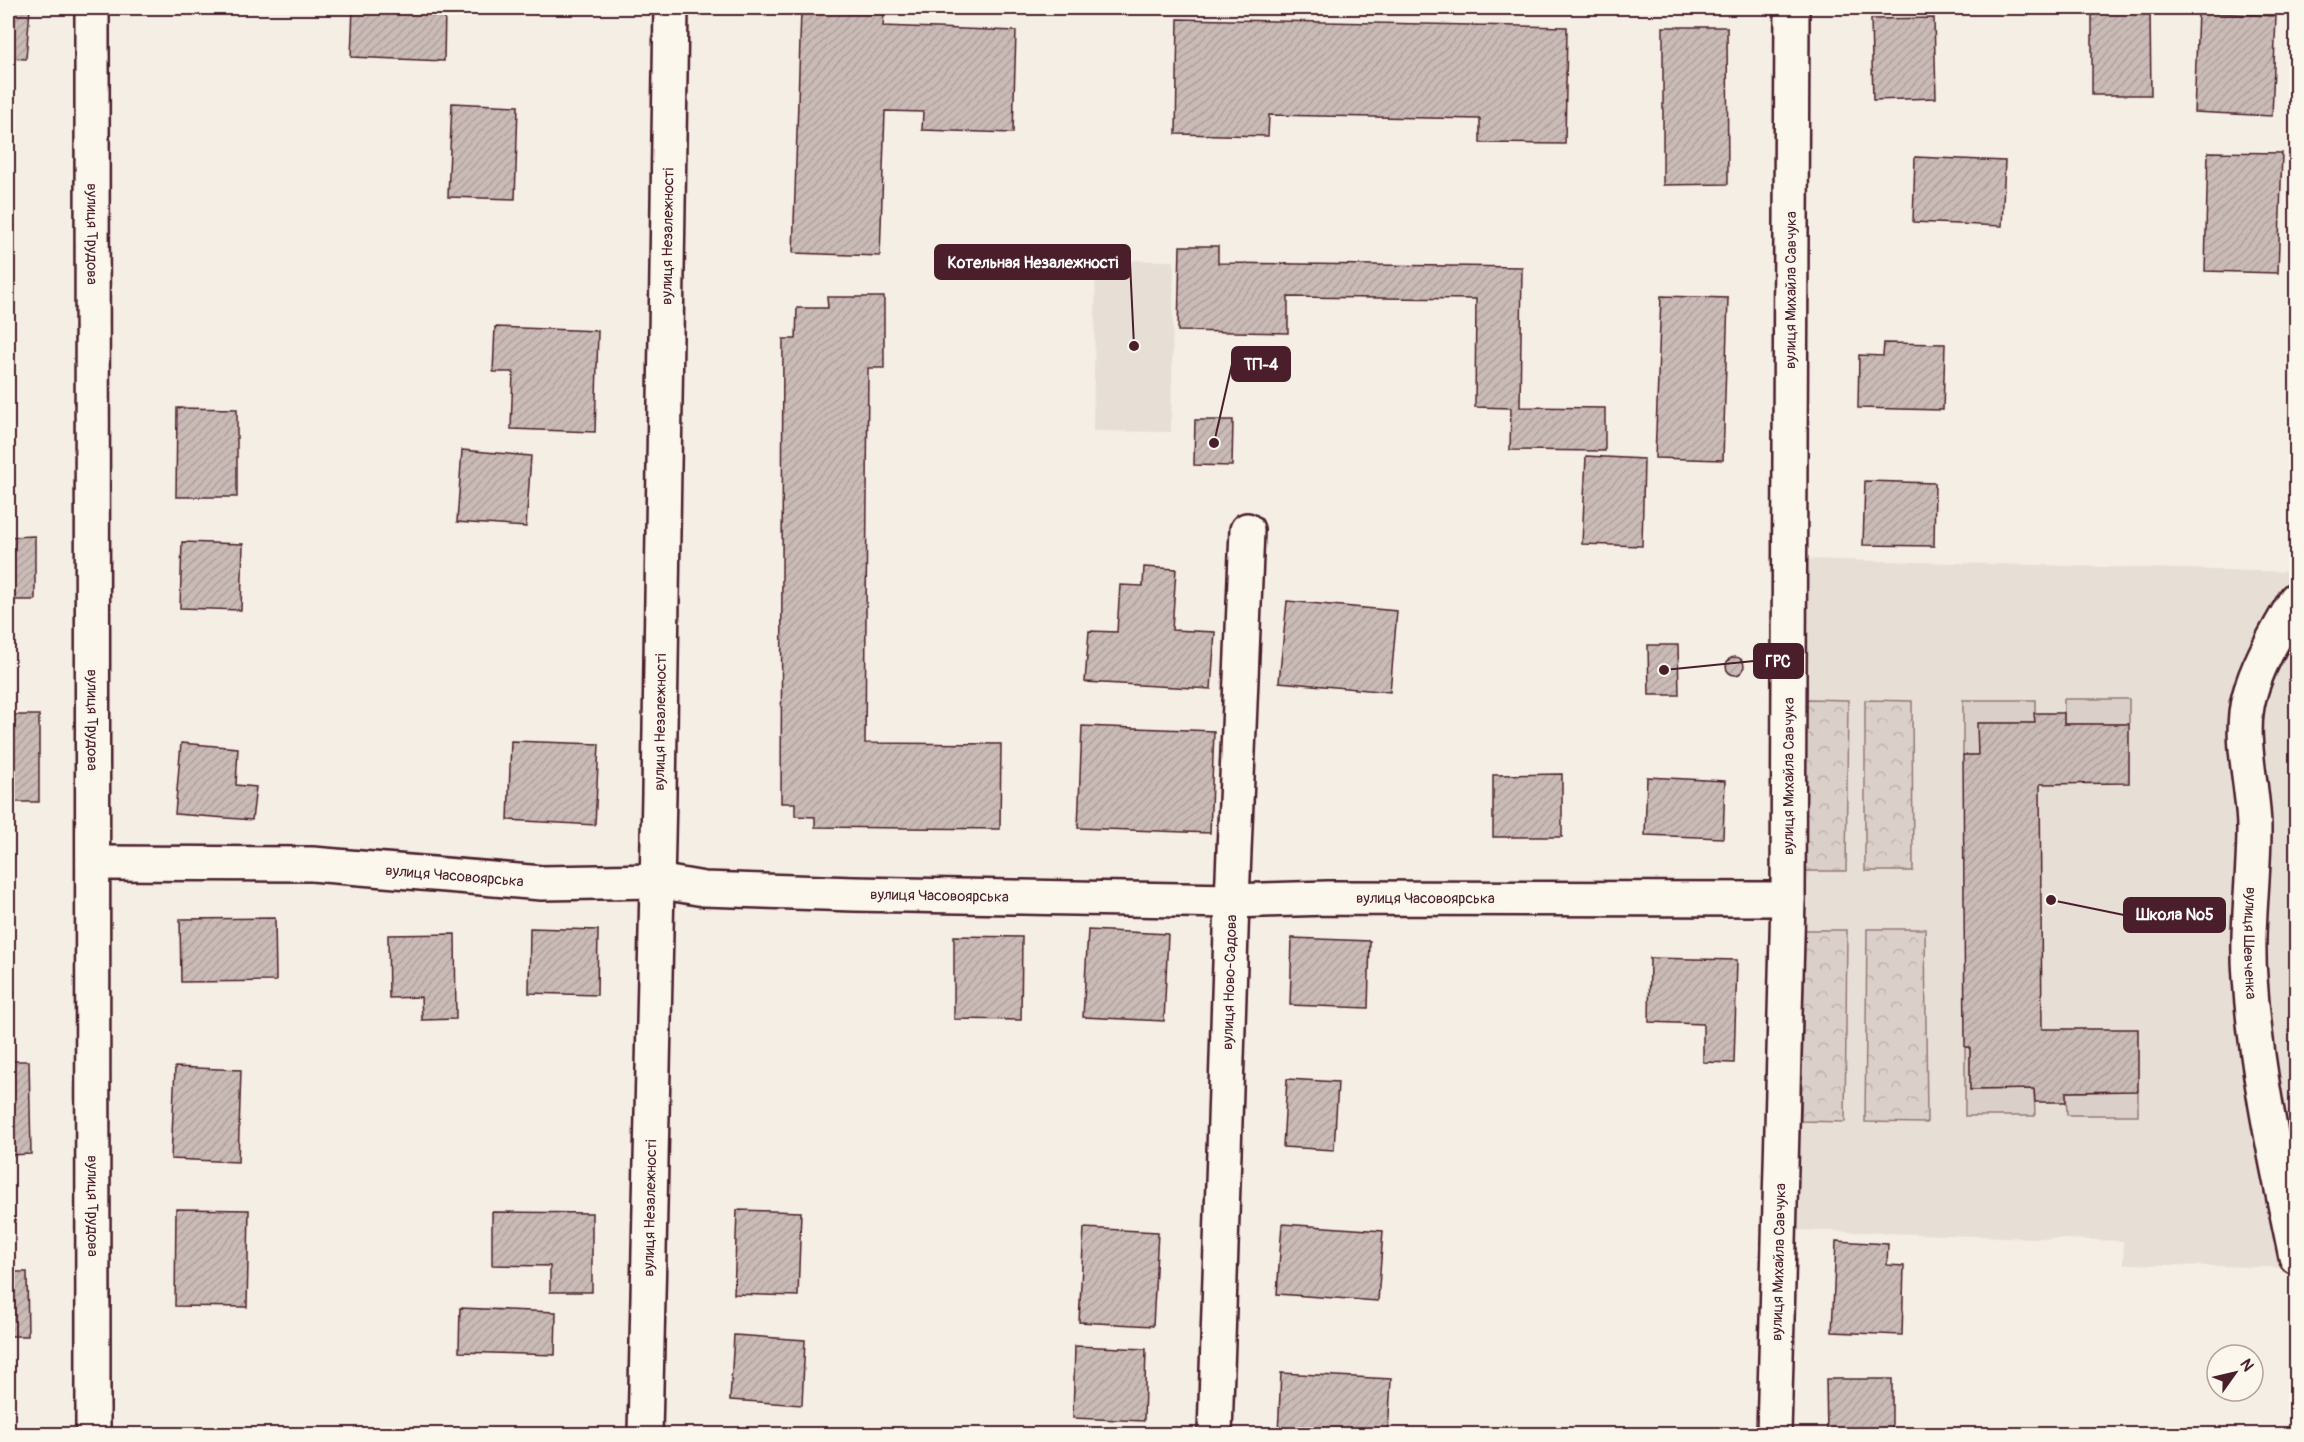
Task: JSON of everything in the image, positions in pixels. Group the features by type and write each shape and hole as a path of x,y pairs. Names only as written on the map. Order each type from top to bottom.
{"street":[{"name":"вулиця Трудова","path":"92,8 93,1434"},
{"name":"вулиця Незалежності","path":"645,1434 657,880 671,8"},
{"name":"вулиця Михайла Савчука","path":"1774,1434 1788,899 1792,8"},
{"name":"вулиця Ново-Садова","path":"1215,1434 1246,530"},
{"name":"вулиця Шевченка","path":"2296,599 2256,675 2248,700 2246,743 2254,826 2248,926 2250,979 2258,1052 2296,1257"},
{"name":"вулиця Часовоярська","path":"93,863 312,864 542,883 657,880 704,889 1232,902 1328,898 1788,899"}],"shaded area":[{"path":"1096,260 1174,261 1171,432 1093,431"},
{"path":"1807,559 2296,572 2296,1268 2124,1264 2123,1241 1798,1230 1805,964"}],"green space":[{"path":"1806,699 1848,700 1846,871 1806,871"},
{"path":"2064,699 2129,699 2129,724 2064,724"},
{"path":"1865,700 1912,701 1913,871 1865,871"},
{"path":"1963,700 2035,700 2035,723 1978,723 1978,755 1963,755"},
{"path":"1867,929 1925,929 1927,1123 1865,1122"},
{"path":"1805,930 1847,930 1845,1122 1801,1121"},
{"path":"1965,1047 1970,1047 1970,1090 2034,1089 2035,1116 1965,1116"},
{"path":"2138,1091 2138,1115 2067,1115 2066,1092"}],"building":[{"path":"8,8 30,8 26,59 8,58"},
{"path":"353,8 445,8 444,61 351,57"},
{"path":"801,11 884,14 883,26 1016,31 1013,133 922,130 923,112 885,111 880,256 793,253"},
{"path":"2092,11 2150,12 2151,95 2092,95"},
{"path":"2198,12 2276,16 2272,116 2194,112"},
{"path":"1934,18 1936,98 1873,100 1871,19"},
{"path":"1178,19 1567,27 1565,144 1480,143 1480,119 1269,115 1268,136 1176,134"},
{"path":"1663,27 1727,27 1728,184 1663,185"},
{"path":"452,103 518,106 515,199 448,197"},
{"path":"2208,152 2282,153 2278,273 2205,271"},
{"path":"1915,157 2005,161 2002,226 1913,222"},
{"path":"1180,246 1218,246 1218,263 1522,267 1520,407 1605,408 1605,451 1510,450 1511,408 1475,407 1476,299 1288,297 1288,333 1178,331"},
{"path":"1661,296 1728,298 1723,460 1655,458"},
{"path":"827,297 884,297 884,368 868,368 865,743 1001,744 1000,829 815,827 815,817 795,816 795,803 781,803 783,339 796,339 797,308 828,308"},
{"path":"495,327 598,331 595,432 511,429 513,372 493,372"},
{"path":"1884,343 1945,344 1943,410 1858,408 1859,355 1883,356"},
{"path":"177,408 237,409 237,497 176,497"},
{"path":"1195,420 1233,420 1232,466 1194,465"},
{"path":"462,450 531,456 526,527 457,522"},
{"path":"1586,456 1644,459 1642,546 1582,544"},
{"path":"1865,481 1935,483 1934,546 1863,545"},
{"path":"35,536 35,600 8,600 8,537"},
{"path":"182,542 243,544 241,610 180,608"},
{"path":"1144,567 1176,569 1172,630 1215,632 1211,689 1085,682 1089,631 1117,632 1120,585 1143,586"},
{"path":"1287,601 1397,611 1390,692 1279,682"},
{"path":"1648,645 1678,645 1679,695 1649,695"},
{"path":"1735,657 1741,660 1744,666 1741,672 1735,675 1729,672 1726,666 1729,660"},
{"path":"2034,713 2064,713 2064,724 2129,724 2129,783 2040,784 2042,1029 2138,1029 2138,1091 2066,1092 2066,1102 2035,1102 2034,1089 1970,1090 1970,1047 1965,1047 1963,755 1978,755 1977,723 2035,723"},
{"path":"8,715 39,715 39,802 8,802"},
{"path":"1082,726 1214,731 1210,833 1078,828"},
{"path":"511,741 599,744 595,825 508,820"},
{"path":"181,743 238,748 236,785 256,787 252,820 175,814"},
{"path":"1562,774 1562,837 1493,837 1493,775"},
{"path":"1647,777 1725,781 1723,838 1645,835"},
{"path":"275,918 276,981 181,982 180,919"},
{"path":"530,928 598,930 597,995 529,993"},
{"path":"1088,930 1168,934 1164,1021 1083,1017"},
{"path":"455,934 456,1019 422,1020 421,997 389,998 388,935"},
{"path":"954,936 1022,937 1021,1020 954,1019"},
{"path":"1292,938 1370,941 1368,1008 1290,1005"},
{"path":"1650,958 1737,960 1734,1063 1703,1062 1703,1024 1649,1022"},
{"path":"8,1061 29,1061 31,1154 8,1155"},
{"path":"175,1067 241,1070 238,1162 171,1159"},
{"path":"1287,1079 1338,1082 1334,1150 1283,1147"},
{"path":"176,1209 249,1210 247,1307 175,1306"},
{"path":"737,1210 801,1212 798,1296 734,1294"},
{"path":"492,1212 592,1213 592,1292 550,1292 550,1266 492,1265"},
{"path":"1282,1224 1383,1231 1378,1301 1277,1294"},
{"path":"1084,1228 1158,1232 1153,1326 1079,1322"},
{"path":"1836,1241 1888,1244 1887,1265 1904,1266 1902,1335 1832,1332"},
{"path":"8,1272 27,1272 28,1336 8,1336"},
{"path":"460,1308 556,1312 555,1355 459,1352"},
{"path":"734,1335 805,1340 802,1405 730,1400"},
{"path":"1075,1346 1146,1349 1144,1421 1073,1418"},
{"path":"1281,1373 1391,1379 1388,1434 1278,1434"},
{"path":"1826,1379 1892,1379 1892,1434 1827,1434"},
{"path":"585,1433 585,1434 525,1434"}],"place":[{"name":"Котельная Незалежності","path":"1134,346"},
{"name":"ТП-4","path":"1214,443"},
{"name":"ГРС","path":"1664,670"},
{"name":"Школа №5","path":"2051,900"}]}
